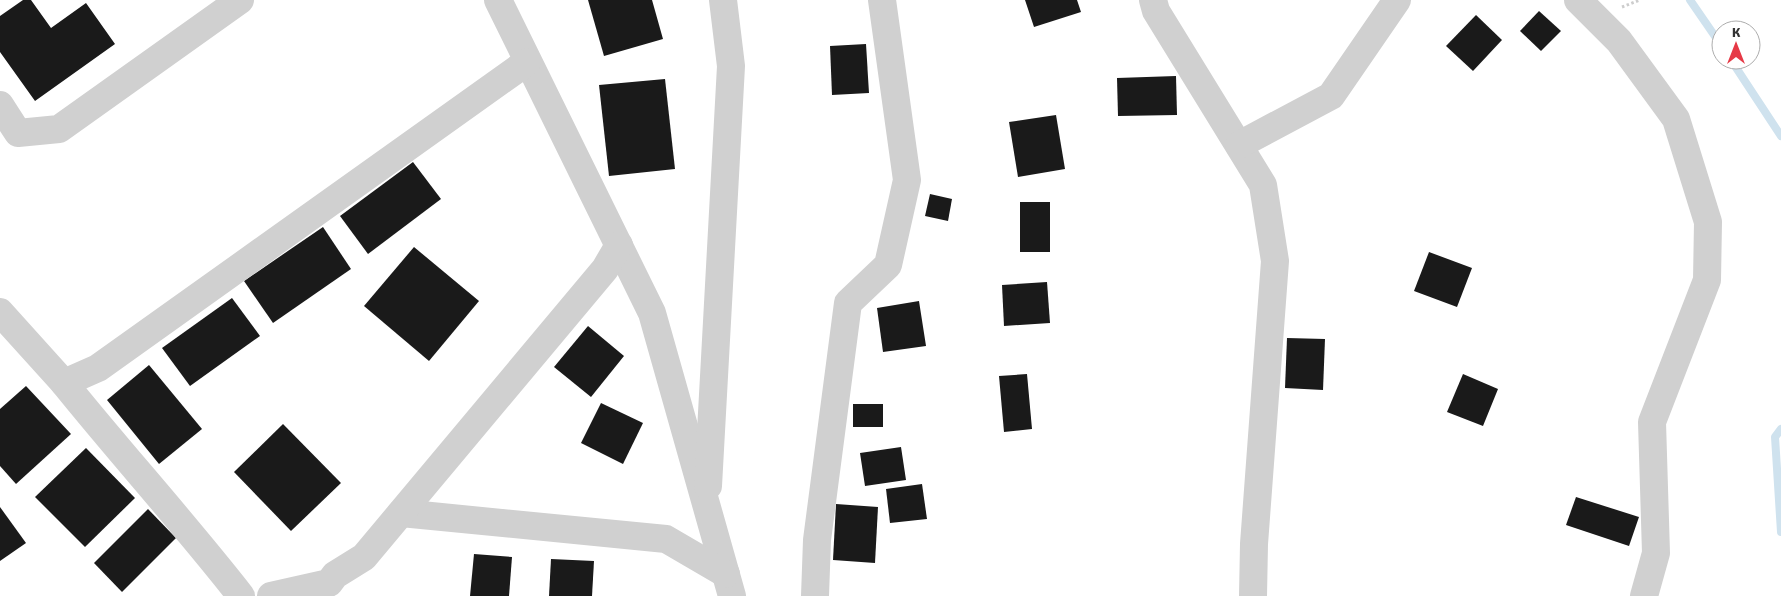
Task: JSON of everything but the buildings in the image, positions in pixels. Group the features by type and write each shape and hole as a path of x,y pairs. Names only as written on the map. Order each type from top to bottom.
{"street":[{"path":"0,105 9,140 59,129 240,0"},
{"path":"498,0 652,313 729,585"},
{"path":"707,507 731,66 723,0"},
{"path":"815,596 816,540 848,302 888,266 907,180 882,0"},
{"path":"1153,0 1156,11 1263,185 1275,261 1254,544 1253,596"},
{"path":"1239,145 1331,96 1396,0"},
{"path":"1578,0 1620,41 1676,119 1708,222 1707,280 1652,422 1656,553 1644,596"},
{"path":"64,383 98,368 528,62"},
{"path":"271,596 330,590 335,574 364,557 604,269 619,246"},
{"path":"0,312 64,383 104,433 187,527 241,596"},
{"path":"401,513 666,539 729,585"}],"waterway":[{"path":"1690,0 1711,30"},
{"path":"1738,70 1781,136"},
{"path":"1781,429 1775,437 1781,532"}]}
